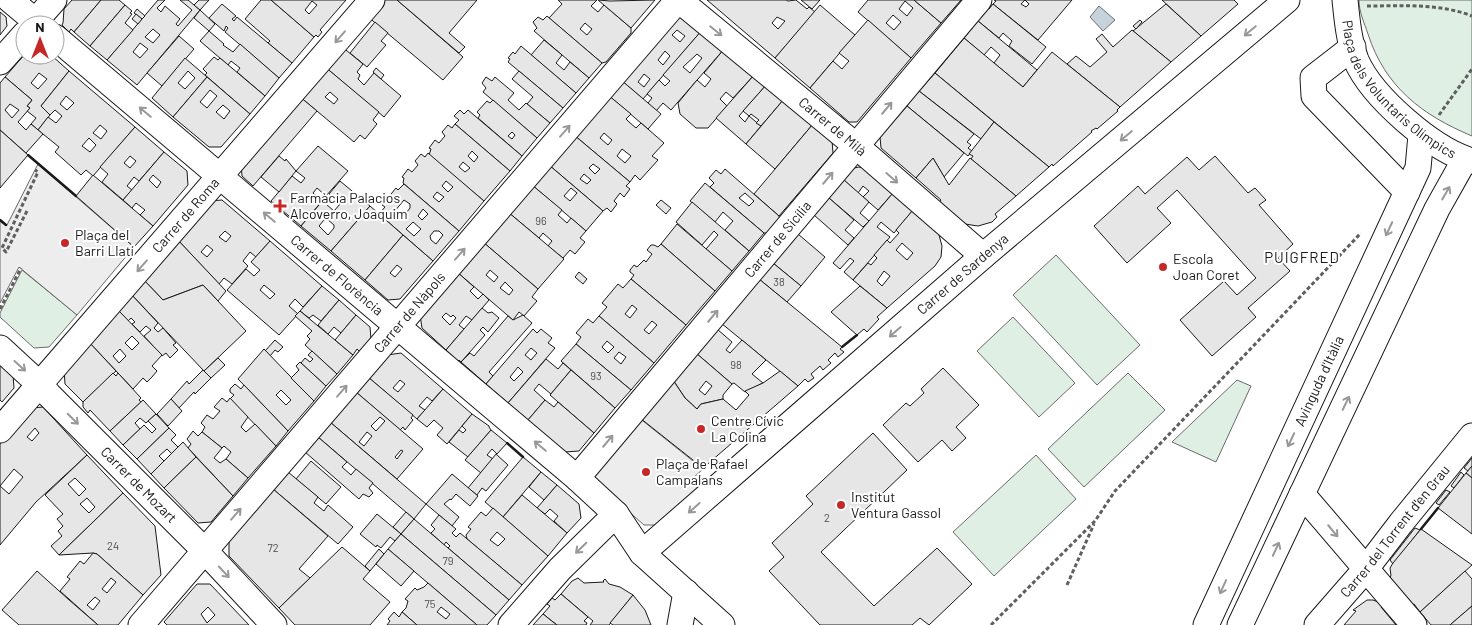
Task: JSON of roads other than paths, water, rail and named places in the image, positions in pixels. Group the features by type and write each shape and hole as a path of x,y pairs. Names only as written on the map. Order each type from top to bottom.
{"street":[{"path":"10,0 23,15"},
{"path":"42,15 54,0"},
{"name":"Carrer de Roma","path":"0,430 372,0"},
{"name":"Carrer de Milà","path":"678,0 856,146 983,256"},
{"name":"Carrer de Nàpols","path":"141,625 678,0"},
{"name":"Carrer de Sicília","path":"577,478 979,0"},
{"name":"Carrer de Sardenya","path":"642,553 983,256 1287,0"},
{"name":"Plaça dels Voluntaris Olímpics","path":"1354,3 1353,47 1357,61 1378,93 1422,135 1449,153 1469,160"},
{"name":"Carrer de Florència","path":"65,45 577,478 616,514 642,553 722,625"},
{"path":"0,62 15,46"},
{"path":"1353,47 1312,78 1314,96 1407,192"},
{"name":"Avinguda d'Itàlia","path":"1206,625 1418,168 1422,135"},
{"path":"1240,625 1437,209 1469,160"},
{"name":"Carrer de Mozart","path":"0,348 39,384 205,551 274,625"},
{"name":"Carrer del Torrent d'en Grau","path":"1317,625 1366,570 1429,487 1472,436"},
{"path":"1302,494 1414,625"},
{"path":"511,625 560,569 616,514"},
{"path":"680,625 686,592"}],"place":[{"name":"Farmàcia Palacios Alcoverro, Joaquim","path":"280,206"},
{"name":"Plaça del Barri Llatí","path":"65,243"},
{"name":"Escola Joan Coret","path":"1163,267"},
{"name":"Centre Cívic La Colina","path":"701,429"},
{"name":"Plaça de Rafael Campalans","path":"646,472"},
{"name":"Institut Ventura Gassol","path":"841,505"}],"district":[{"name":"PUIGFRED","path":"1302,258"}]}
